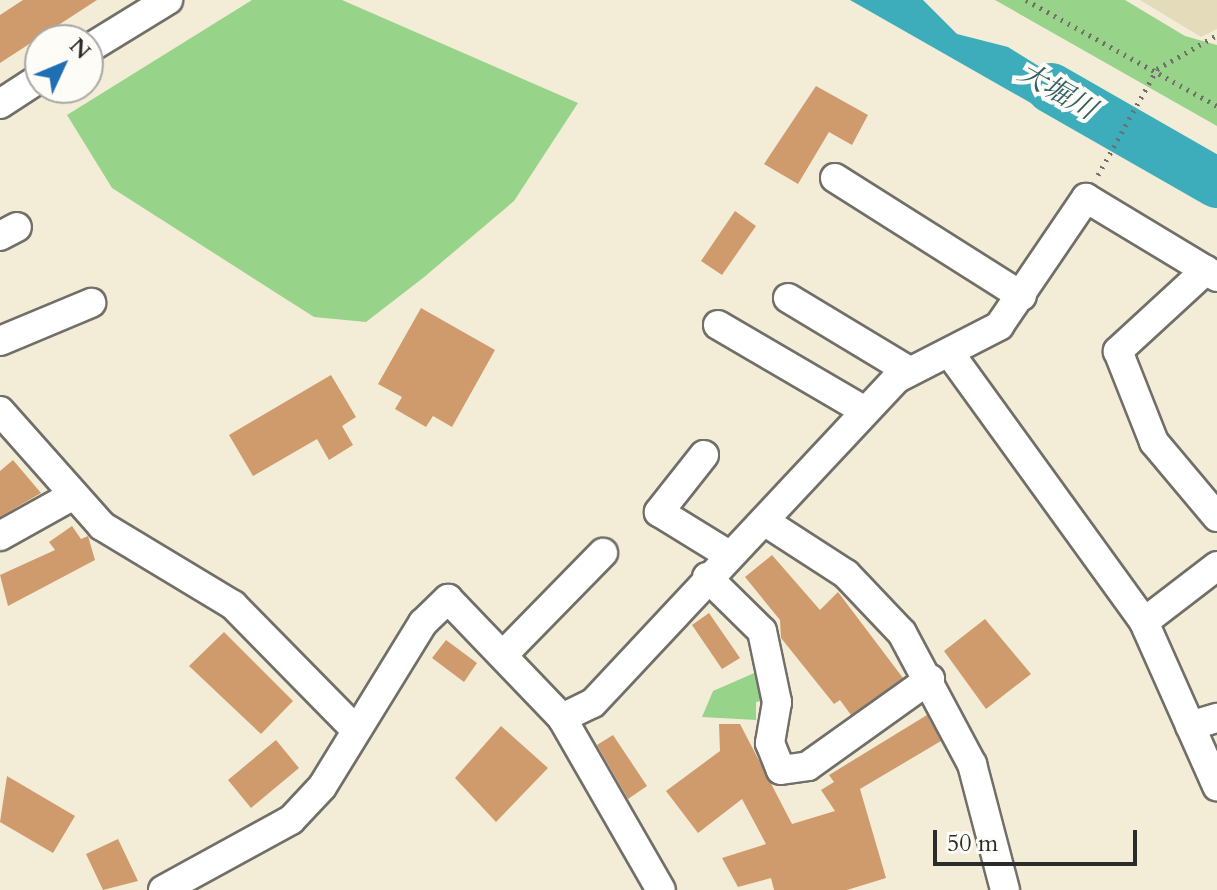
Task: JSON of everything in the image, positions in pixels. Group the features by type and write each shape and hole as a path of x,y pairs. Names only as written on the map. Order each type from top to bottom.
{"street":[{"path":"104,39 168,0"},
{"path":"0,104 24,88"},
{"path":"835,178 1022,296"},
{"path":"562,718 593,703 707,577 764,521 865,411 909,371 951,355 999,326 1086,198 1212,274 1118,351 1154,442 1217,517"},
{"path":"788,298 909,371"},
{"path":"0,341 91,303"},
{"path":"718,325 865,411"},
{"path":"951,355 1144,622 1203,722 1217,786"},
{"path":"0,411 72,496 125,544 233,605 354,728"},
{"path":"704,455 659,512 729,555"},
{"path":"0,536 72,496"},
{"path":"764,521 882,607 930,679 972,764 1005,890"},
{"path":"503,655 603,553"},
{"path":"1144,622 1217,566"},
{"path":"707,577 762,631 774,664 770,743 781,770 808,766 930,679"},
{"path":"163,890 291,820 322,787 354,728 448,599 562,718 661,890"}],"path":[{"path":"1026,0 1157,69 1217,106"},
{"path":"1096,179 1157,69 1217,35"}],"shaded area":[{"path":"1140,0 1217,0 1217,29 1201,37"}],"green space":[{"path":"252,0 342,0 578,103 514,201 366,322 314,317 112,188 67,115 85,104 104,104 104,92"},
{"path":"995,0 1125,0 1185,36 1217,45 1217,126"},
{"path":"766,668 767,700 756,702 756,720 702,717 713,691"}],"water":[{"path":"850,0 923,0 957,34 1008,47 1116,114 1101,143"},
{"path":"1143,131 1217,173 1217,200 1131,152"}],"building":[{"path":"23,0 97,0 60,24 24,24 24,47 0,63 0,15"},
{"path":"816,86 868,115 852,145 829,132 798,184 764,164"},
{"path":"735,211 756,226 722,275 701,261"},
{"path":"421,308 495,350 452,427 433,416 426,427 395,409 402,397 378,384"},
{"path":"331,375 356,417 342,426 353,445 329,460 317,439 253,476 229,435"},
{"path":"13,460 41,493 0,517 0,471"},
{"path":"72,526 81,539 88,536 95,560 8,606 0,575 55,550 49,542"},
{"path":"772,555 820,610 838,592 903,678 851,715 840,700 834,704 781,638 780,620 745,577"},
{"path":"709,613 740,658 722,669 692,625"},
{"path":"985,619 1031,674 986,709 944,651"},
{"path":"224,632 293,701 261,734 189,666"},
{"path":"446,640 477,663 464,682 432,658"},
{"path":"927,715 941,741 860,789 886,878 847,890 774,890 771,878 738,887 722,858 766,844 742,799 698,833 666,791 720,751 719,724 740,724 792,824 835,811 821,790 834,782 829,775"},
{"path":"501,726 548,768 496,822 455,778"},
{"path":"613,735 647,786 628,799 597,745"},
{"path":"276,740 299,768 251,808 228,780"},
{"path":"7,776 75,816 53,853 0,822"},
{"path":"118,839 138,881 103,890 86,854"}],"waterway":[{"name":"大堀川","path":"1051,88 1217,183"}]}
